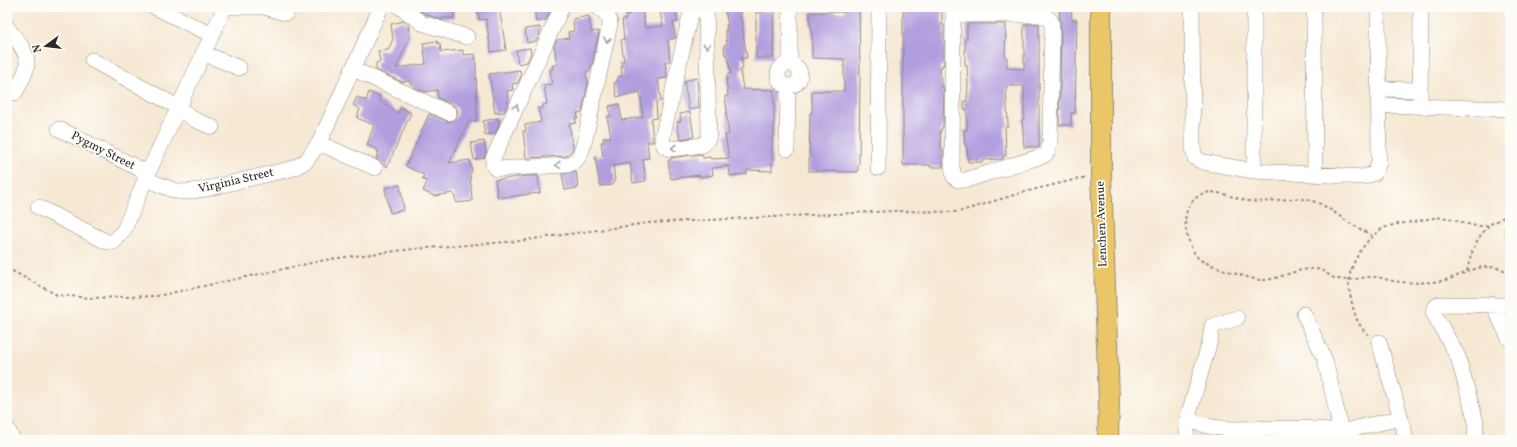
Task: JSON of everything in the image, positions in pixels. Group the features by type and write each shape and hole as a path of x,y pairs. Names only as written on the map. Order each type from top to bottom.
{"main road":[{"name":"Lenchen Avenue","path":"1101,7 1100,174 1109,401 1108,440"}],"street":[{"path":"155,7 212,35"},
{"name":"Pygmy Street","path":"38,207 104,241 111,243 118,239 124,230 146,176 225,7"},
{"path":"234,7 260,7"},
{"path":"264,7 286,13"},
{"name":"Virginia Street","path":"146,176 176,191 185,192 206,189 294,168 306,161 319,143 381,7"},
{"path":"400,7 422,23 467,37"},
{"path":"562,7 493,159 493,165 496,169 568,165 576,161 578,158 585,139 610,24 610,18 598,7"},
{"path":"694,7 689,20 662,139 664,146 670,149 703,145 708,139 706,7"},
{"path":"788,149 788,87 799,82 801,74 797,67 790,64 790,7"},
{"path":"878,168 879,7"},
{"path":"1192,7 1195,158 1203,162 1254,171 1315,175 1364,176 1375,173 1379,162 1378,11"},
{"path":"1420,106 1421,7"},
{"path":"953,11 1038,15 1046,16 1051,20 1050,142 1048,151 1045,155 966,180 958,180 954,177 952,167 953,11"},
{"path":"1254,11 1254,171"},
{"path":"1314,13 1315,175"},
{"path":"7,27 22,49 27,60 26,68 15,94"},
{"path":"203,53 239,68"},
{"path":"92,60 178,107 195,120 212,127"},
{"path":"351,73 418,107"},
{"path":"351,73 449,113"},
{"path":"1378,89 1420,90"},
{"path":"1378,105 1510,109"},
{"name":"Pygmy Street","path":"59,129 146,176"},
{"path":"319,143 375,168"},
{"path":"1475,440 1476,422 1458,357 1433,312 1436,306 1440,304 1510,305"},
{"path":"1492,304 1510,340"},
{"path":"1304,314 1325,360 1339,421 1335,437"},
{"path":"1187,440 1187,420 1210,341 1212,326 1237,318"},
{"path":"1379,342 1401,418 1405,440"},
{"path":"1187,420 1212,427 1231,429 1302,428 1324,430 1335,437 1401,418"},
{"path":"7,428 13,440"}],"path":[{"path":"7,268 57,295 91,298 157,296 330,259 413,249 519,241 648,223 894,211 958,212 1024,192 1100,174"},
{"path":"1372,236 1318,202 1306,199 1249,201 1211,192 1203,193 1195,198 1188,206 1185,217 1188,240 1196,255 1204,263 1219,266 1252,279 1262,280 1302,270 1314,269 1325,271 1340,280 1374,276 1394,281 1434,282 1452,277 1467,270 1488,267 1504,270 1510,273"},
{"path":"1379,342 1366,332 1353,311 1349,279 1363,245 1372,236 1383,228 1437,218 1447,218 1482,226 1490,224 1510,213"},
{"path":"1467,270 1471,255 1479,237 1490,224"}],"green space":[{"path":"1510,228 1510,259 1509,259 1507,229"}],"building":[{"path":"415,7 454,7 454,18 442,18 442,20 425,14"},
{"path":"477,7 499,7 506,50 491,52 486,19 479,20"},
{"path":"534,7 550,7 546,20 536,22"},
{"path":"629,7 642,7 645,28 663,26 660,11 665,11 664,7 675,7 678,22 673,23 676,38 668,40 670,61 665,62 667,78 658,79 661,101 656,102 657,118 651,119 653,142 647,142 649,158 643,159 646,181 633,183 630,163 613,166 615,181 613,182 613,185 600,186 595,157 603,156 601,142 604,142 603,138 611,137 607,117 611,116 609,106 619,104 622,120 643,117 640,92 617,97 614,83 617,82 618,77 622,76 621,61 624,61 621,40 624,39 622,20 626,19 626,15 630,14"},
{"path":"729,7 739,7 747,58 741,58 743,69 740,70 743,89 774,90 772,171 747,170 747,174 730,176 729,166 712,168 713,175 700,177 699,175 671,179 668,161 671,160 670,158 702,154 703,158 729,158 725,135 729,134 725,96 728,96 726,79 728,79 727,74 731,74 727,55 725,55 724,45 727,44 725,30 727,30 726,25 728,25 725,10 729,9"},
{"path":"845,7 859,7 860,72 858,172 809,171 812,91 844,91 844,59 812,58 810,12 845,12"},
{"path":"928,7 942,7 942,25 944,25 944,65 940,67 941,86 944,88 943,127 942,130 940,130 941,148 943,150 943,167 930,167 930,165 903,165 903,10 928,10"},
{"path":"1059,7 1071,7 1072,20 1077,20 1075,113 1071,113 1071,125 1059,125 1061,35"},
{"path":"774,11 773,58 756,58 756,12"},
{"path":"589,16 591,32 599,32 595,50 593,51 594,57 590,71 586,72 588,83 582,112 577,113 578,118 575,118 576,123 569,124 573,147 572,150 566,156 526,158 523,131 526,131 525,125 541,122 538,108 543,108 543,105 547,104 544,85 552,84 550,69 553,69 552,65 557,65 554,45 557,40 569,38 568,32 574,31 573,19"},
{"path":"404,21 408,24 410,37 396,68 426,64 423,43 437,41 438,44 440,43 441,52 463,50 463,55 475,54 477,121 469,121 449,163 470,160 472,172 470,172 472,201 457,203 453,193 434,196 423,191 427,182 422,179 424,175 406,166 429,114 449,122 454,120 458,113 457,108 453,105 438,98 437,90 425,92 413,87 412,83 410,84 410,81 402,82 376,70 376,63 380,62 378,51 388,50 393,39 391,24"},
{"path":"967,24 1006,24 1005,57 1007,57 1007,68 1024,69 1024,24 1039,24 1039,147 1024,147 1022,119 1024,119 1024,86 1006,86 1008,126 1005,127 1006,156 1003,156 1003,159 968,162 964,130 967,130 967,109 964,109 964,101 967,101 968,87 967,65 965,65 965,39 967,39"},
{"path":"540,27 540,33 536,41 527,43 525,29"},
{"path":"530,48 531,53 527,62 518,64 516,50"},
{"path":"520,70 521,76 518,83 512,84 513,90 507,91 508,103 504,112 495,113 489,74"},
{"path":"697,78 699,108 689,110 684,81"},
{"path":"369,92 380,97 379,100 398,113 401,107 411,113 387,167 376,159 379,152 377,152 378,150 367,145 374,125 357,118 360,109 353,105 357,97 366,101"},
{"path":"690,112 694,137 680,139 677,122 681,121 680,114"},
{"path":"498,118 499,125 495,134 485,135 483,121"},
{"path":"484,141 486,153 484,158 474,160 471,143"},
{"path":"576,171 578,188 565,190 562,174"},
{"path":"538,176 540,193 498,198 495,180"},
{"path":"400,185 404,210 390,213 385,188"}]}
